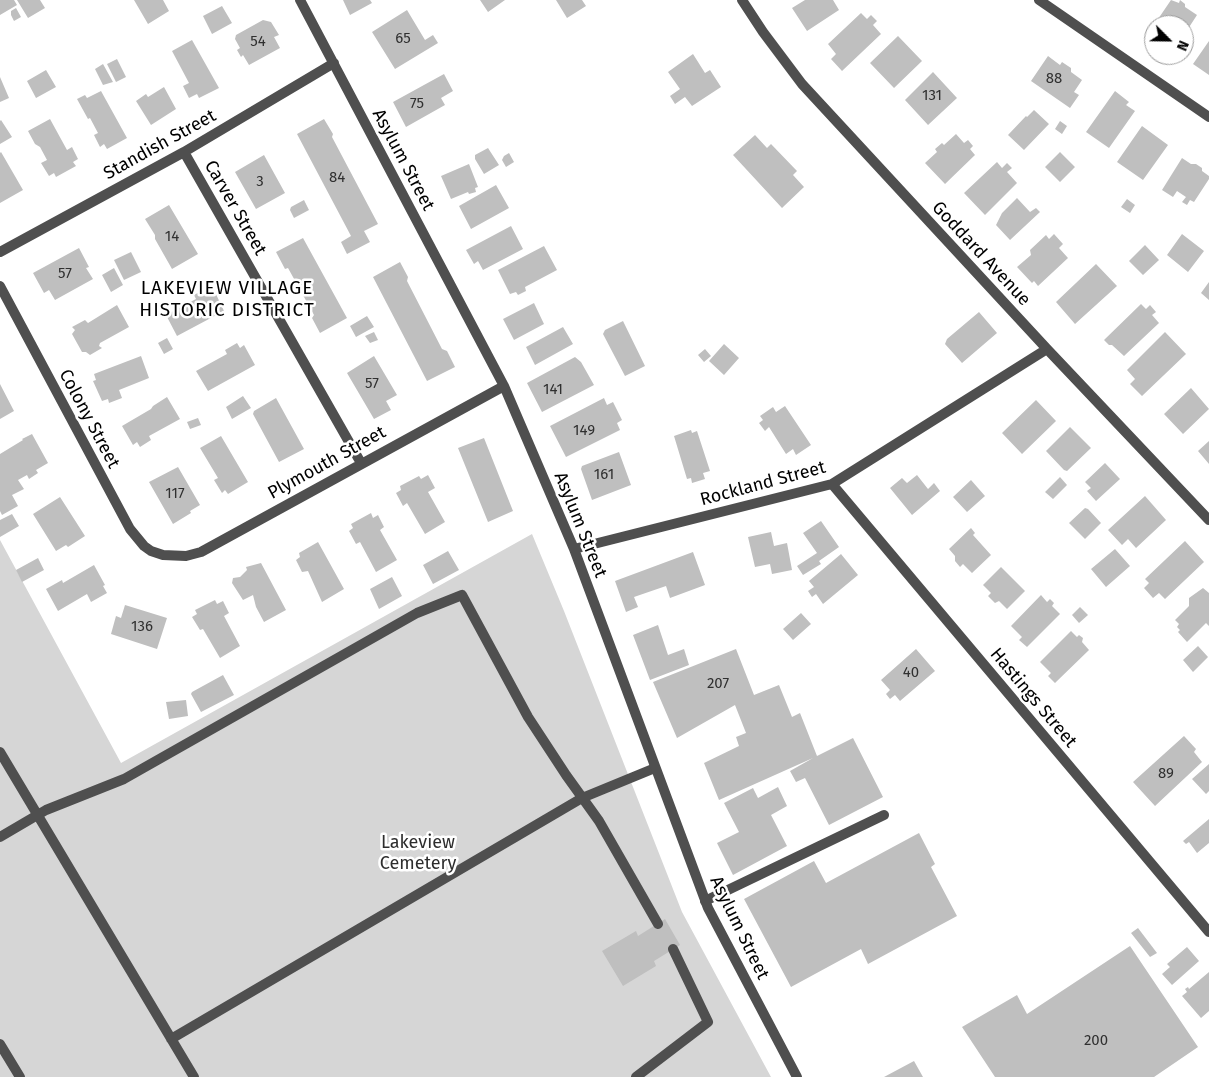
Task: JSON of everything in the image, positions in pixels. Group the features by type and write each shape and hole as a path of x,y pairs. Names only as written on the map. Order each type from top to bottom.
{"street":[{"name":"Asylum Street","path":"300,0 504,386 574,549 705,901 797,1077"},
{"name":"Goddard Avenue","path":"742,0 763,32 802,84 1047,349 1209,520"},
{"path":"1039,0 1209,117"},
{"name":"Standish Street","path":"0,252 184,152 334,63"},
{"name":"Carver Street","path":"184,152 361,463"},
{"name":"Colony Street","path":"0,286 130,529 144,546 151,551 163,555"},
{"name":"Rockland Street","path":"574,549 832,484 1047,349"},
{"name":"Plymouth Street","path":"163,555 186,556 201,552 504,386"},
{"name":"Hastings Street","path":"832,484 1209,932"},
{"path":"0,837 46,810 124,779 417,613 462,595 528,717 599,821 658,924"},
{"path":"0,752 194,1077"},
{"path":"171,1039 582,798 656,768"},
{"path":"705,901 884,815"},
{"path":"636,1077 708,1022 673,949"},
{"path":"0,1044 20,1077"}],"green space":[{"name":"Lakeview Cemetery","path":"532,534 682,912 771,1077 0,1077 0,540 121,763"}],"building":[{"path":"0,0 14,0 17,5 0,15"},
{"path":"17,0 40,0 45,8 28,18"},
{"path":"134,0 163,0 169,11 148,24"},
{"path":"343,0 370,0 372,3 350,15"},
{"path":"480,0 505,0 488,12"},
{"path":"556,0 582,0 586,6 567,18"},
{"path":"805,0 833,0 839,10 807,31 792,8"},
{"path":"1171,0 1179,3 1180,0 1185,4 1185,7 1197,15 1194,20 1194,15 1161,15"},
{"path":"222,6 232,23 212,34 203,16"},
{"path":"16,8 21,17 14,21 11,11"},
{"path":"407,10 425,40 433,35 438,43 395,69 372,32"},
{"path":"861,13 867,19 871,15 877,21 873,25 881,34 842,71 831,59 836,54 828,44"},
{"path":"263,20 271,22 279,35 274,37 280,48 249,65 243,55 241,57 237,50 240,48 235,39 236,35"},
{"path":"898,36 922,61 894,88 870,63"},
{"path":"192,40 219,88 199,98 197,94 189,98 183,86 189,83 172,51"},
{"path":"1209,41 1209,75 1194,65"},
{"path":"693,54 705,73 710,70 721,87 692,106 685,97 675,104 670,96 680,89 668,72"},
{"path":"1048,56 1060,65 1062,62 1071,68 1071,72 1082,80 1074,92 1079,95 1070,108 1031,81"},
{"path":"117,59 126,77 116,82 107,64"},
{"path":"103,64 113,82 103,85 95,69"},
{"path":"46,70 56,87 36,98 27,81"},
{"path":"933,72 957,98 928,125 905,100"},
{"path":"444,74 453,91 441,98 445,105 406,127 393,102"},
{"path":"0,77 9,98 0,102"},
{"path":"164,87 176,109 151,125 136,101 146,94 148,97"},
{"path":"101,91 127,138 107,149 104,144 100,147 94,135 98,133 77,99 85,95 87,98"},
{"path":"1115,91 1129,102 1126,105 1135,111 1109,148 1086,132"},
{"path":"1034,110 1049,124 1024,150 1008,135"},
{"path":"50,119 67,150 72,147 78,159 73,162 76,166 56,177 54,173 49,176 41,163 47,160 28,131"},
{"path":"324,119 378,224 364,231 370,242 347,254 341,242 351,236 297,134"},
{"path":"0,121 12,137 0,144"},
{"path":"1060,121 1067,126 1062,134 1055,129"},
{"path":"1142,126 1168,145 1143,180 1117,162"},
{"path":"956,134 964,143 968,140 973,146 970,149 975,155 945,184 925,163 937,152 935,149 942,143 944,145"},
{"path":"755,135 767,148 771,144 797,171 793,175 804,187 782,208 733,155"},
{"path":"488,148 499,165 484,174 475,159 475,155"},
{"path":"1060,152 1075,167 1060,182 1045,167"},
{"path":"0,153 23,190 0,203"},
{"path":"509,153 514,162 506,167 502,160"},
{"path":"264,155 285,193 256,209 235,172"},
{"path":"1182,158 1202,168 1202,171 1209,176 1194,202 1190,200 1187,205 1182,202 1186,197 1177,191 1173,197 1162,190"},
{"path":"997,162 1002,168 1007,163 1012,168 1007,172 1017,183 985,215 964,193"},
{"path":"469,164 478,187 475,188 476,192 469,194 468,192 451,199 441,176"},
{"path":"496,185 509,208 471,229 459,206"},
{"path":"1017,198 1030,212 1036,208 1040,212 1010,240 996,225 1002,213"},
{"path":"1127,199 1135,205 1130,213 1121,207"},
{"path":"304,200 309,210 294,218 290,210 291,207"},
{"path":"169,205 198,254 172,269 145,219"},
{"path":"511,226 523,249 483,270 478,261 474,264 466,250"},
{"path":"1054,234 1063,244 1059,248 1068,258 1038,286 1034,281 1032,283 1017,267 1031,255 1030,250 1046,235 1049,239"},
{"path":"1182,234 1204,251 1188,272 1167,255"},
{"path":"303,238 347,318 320,333 312,318 314,315 288,268 285,269 276,252"},
{"path":"1145,245 1159,260 1143,275 1129,261"},
{"path":"544,246 557,270 525,287 526,291 518,295 516,292 510,294 498,270"},
{"path":"79,248 89,267 86,268 93,279 55,300 49,290 44,293 33,273"},
{"path":"131,252 141,272 124,280 114,260"},
{"path":"400,262 408,277 407,281 442,349 447,351 455,367 427,381 373,277"},
{"path":"1096,264 1117,286 1075,324 1056,302"},
{"path":"114,268 123,285 111,292 102,275"},
{"path":"1209,282 1209,300 1201,293"},
{"path":"207,288 210,293 214,290 224,311 177,336 166,315 196,299 194,295"},
{"path":"534,303 544,324 514,340 503,319"},
{"path":"1141,304 1146,309 1150,305 1156,312 1152,315 1159,323 1124,356 1104,340"},
{"path":"117,305 129,327 100,343 99,346 102,348 90,355 82,352 72,334 75,330 72,327 85,320 88,323"},
{"path":"979,312 997,333 962,363 945,344 947,339"},
{"path":"367,316 374,327 356,337 350,326"},
{"path":"623,321 645,366 625,376 603,334 605,330"},
{"path":"563,327 573,344 535,365 526,347"},
{"path":"374,332 378,340 370,343 365,336"},
{"path":"1165,332 1186,354 1142,396 1130,384 1135,379 1127,370"},
{"path":"167,338 173,349 164,354 158,343"},
{"path":"237,343 240,348 244,345 255,365 208,391 196,371 227,354 225,350"},
{"path":"724,344 739,358 724,375 709,361"},
{"path":"705,349 711,356 704,362 698,355"},
{"path":"141,356 149,378 119,390 122,398 109,403 108,399 102,401 93,381 96,380 94,374"},
{"path":"374,356 397,395 386,401 391,410 374,419 347,373"},
{"path":"575,357 581,362 594,385 542,412 527,383"},
{"path":"0,384 14,411 0,419"},
{"path":"1191,388 1209,409 1183,434 1164,414"},
{"path":"243,396 251,408 232,419 226,407"},
{"path":"167,397 180,419 149,436 151,440 140,447 137,442 133,445 122,426"},
{"path":"276,398 304,449 279,462 253,414 254,411"},
{"path":"604,398 607,405 613,402 622,420 617,423 620,430 566,457 550,426"},
{"path":"1036,400 1056,421 1022,454 1002,433"},
{"path":"785,406 811,445 796,455 793,449 786,454 769,427 765,431 759,423 763,420 760,416 773,407 776,412"},
{"path":"198,418 201,425 190,429 187,422"},
{"path":"1070,427 1091,448 1067,471 1046,451"},
{"path":"691,430 692,433 697,431 710,471 703,473 705,479 692,483 691,478 687,479 674,436"},
{"path":"32,434 48,463 36,470 38,473 29,479 27,475 18,480 24,489 12,495 18,506 2,515 0,511 0,454"},
{"path":"221,436 248,482 228,494 225,490 222,493 214,480 218,478 200,448"},
{"path":"484,438 513,511 488,522 458,448"},
{"path":"1209,441 1209,464 1198,451"},
{"path":"619,452 631,485 592,500 581,469 582,466"},
{"path":"1105,463 1120,479 1096,501 1087,491 1091,488 1085,482"},
{"path":"178,467 200,505 173,524 149,482"},
{"path":"428,475 435,488 428,492 445,522 425,534 407,503 403,506 396,493 401,490 400,486 419,476 421,479"},
{"path":"917,475 928,489 934,483 940,491 912,515 890,488 902,478 907,483"},
{"path":"1060,477 1067,485 1053,499 1045,492"},
{"path":"971,480 985,496 967,512 953,497"},
{"path":"1145,496 1166,520 1136,548 1128,539 1122,545 1108,530"},
{"path":"60,497 85,536 68,547 66,545 56,551 33,514"},
{"path":"1085,508 1101,523 1085,539 1069,523"},
{"path":"371,513 373,518 378,515 384,527 380,530 397,560 376,572 360,542 356,544 349,531 353,528 351,524"},
{"path":"12,514 19,526 0,537 0,520"},
{"path":"821,521 839,547 819,561 821,564 803,575 797,566 817,553 803,533"},
{"path":"971,528 975,533 973,535 991,555 972,573 963,564 960,567 949,549"},
{"path":"771,532 774,546 787,543 792,570 772,574 770,564 755,567 748,537"},
{"path":"1185,541 1204,562 1165,599 1159,593 1153,598 1144,588 1149,583 1145,579"},
{"path":"318,542 344,589 322,602 308,571 302,572 296,560 300,557 299,553"},
{"path":"1115,549 1130,566 1106,587 1091,569"},
{"path":"448,551 459,570 433,584 423,565"},
{"path":"693,552 705,585 670,598 666,586 634,597 638,607 626,612 615,581"},
{"path":"841,554 858,575 823,604 816,594 812,597 808,591 814,587 809,581"},
{"path":"38,558 44,570 22,582 16,570"},
{"path":"261,563 286,610 264,622 256,607 253,595 243,600 232,583 233,578 240,577 247,570 246,567"},
{"path":"94,565 105,585 103,586 107,593 91,602 87,594 58,611 46,589 62,580 63,583"},
{"path":"1001,567 1025,591 1007,609 999,601 995,603 988,596 991,593 983,585"},
{"path":"392,577 402,596 379,609 370,589"},
{"path":"1203,588 1209,593 1209,626 1206,623 1187,642 1178,632 1180,630 1177,627 1179,624 1175,620 1189,606 1189,598"},
{"path":"1041,595 1047,602 1050,599 1054,603 1052,606 1060,614 1027,647 1019,640 1022,637 1011,626"},
{"path":"215,600 217,604 223,601 229,613 224,616 240,646 220,658 203,629 200,630 192,617 197,614 195,610"},
{"path":"125,605 167,618 157,649 111,634 116,616 121,618"},
{"path":"1080,607 1088,615 1079,623 1072,615"},
{"path":"801,613 811,624 793,640 783,629"},
{"path":"658,625 668,655 684,649 689,665 650,680 633,635"},
{"path":"1071,631 1077,637 1079,635 1083,638 1082,642 1089,650 1055,683 1048,676 1051,673 1040,662"},
{"path":"1198,646 1208,657 1193,672 1183,660"},
{"path":"736,649 754,695 779,685 792,717 800,713 817,756 853,738 883,797 829,825 805,778 796,782 790,771 813,758 719,800 704,763 739,746 736,737 746,733 735,705 677,738 653,682"},
{"path":"916,649 935,671 900,701 895,695 890,699 886,694 890,690 881,680"},
{"path":"223,675 234,695 201,712 191,694 192,692"},
{"path":"186,700 188,716 169,719 166,702"},
{"path":"1184,736 1196,749 1194,752 1202,762 1155,806 1133,782"},
{"path":"1209,764 1209,791 1206,794 1192,779"},
{"path":"778,787 787,806 771,815 787,846 733,875 717,843 739,832 724,803 753,788 758,798"},
{"path":"1209,819 1209,843 1197,853 1189,842 1186,844 1183,841"},
{"path":"919,833 935,864 931,867 957,916 868,964 861,949 791,987 744,899 814,861 826,883"},
{"path":"665,919 680,945 654,961 656,966 623,986 602,951 636,931 638,936"},
{"path":"1138,928 1157,953 1150,957 1131,933"},
{"path":"1130,946 1198,1047 1154,1077 995,1077 962,1027 1017,995 1027,1014"},
{"path":"1187,947 1199,961 1172,985 1162,974 1170,967 1167,964"},
{"path":"1209,972 1209,1011 1201,1018 1182,996 1187,992 1185,989 1188,987 1189,989"},
{"path":"914,1061 923,1077 884,1077"}],"district":[{"name":"LAKEVIEW VILLAGE HISTORIC DISTRICT","path":"227,300"}]}
